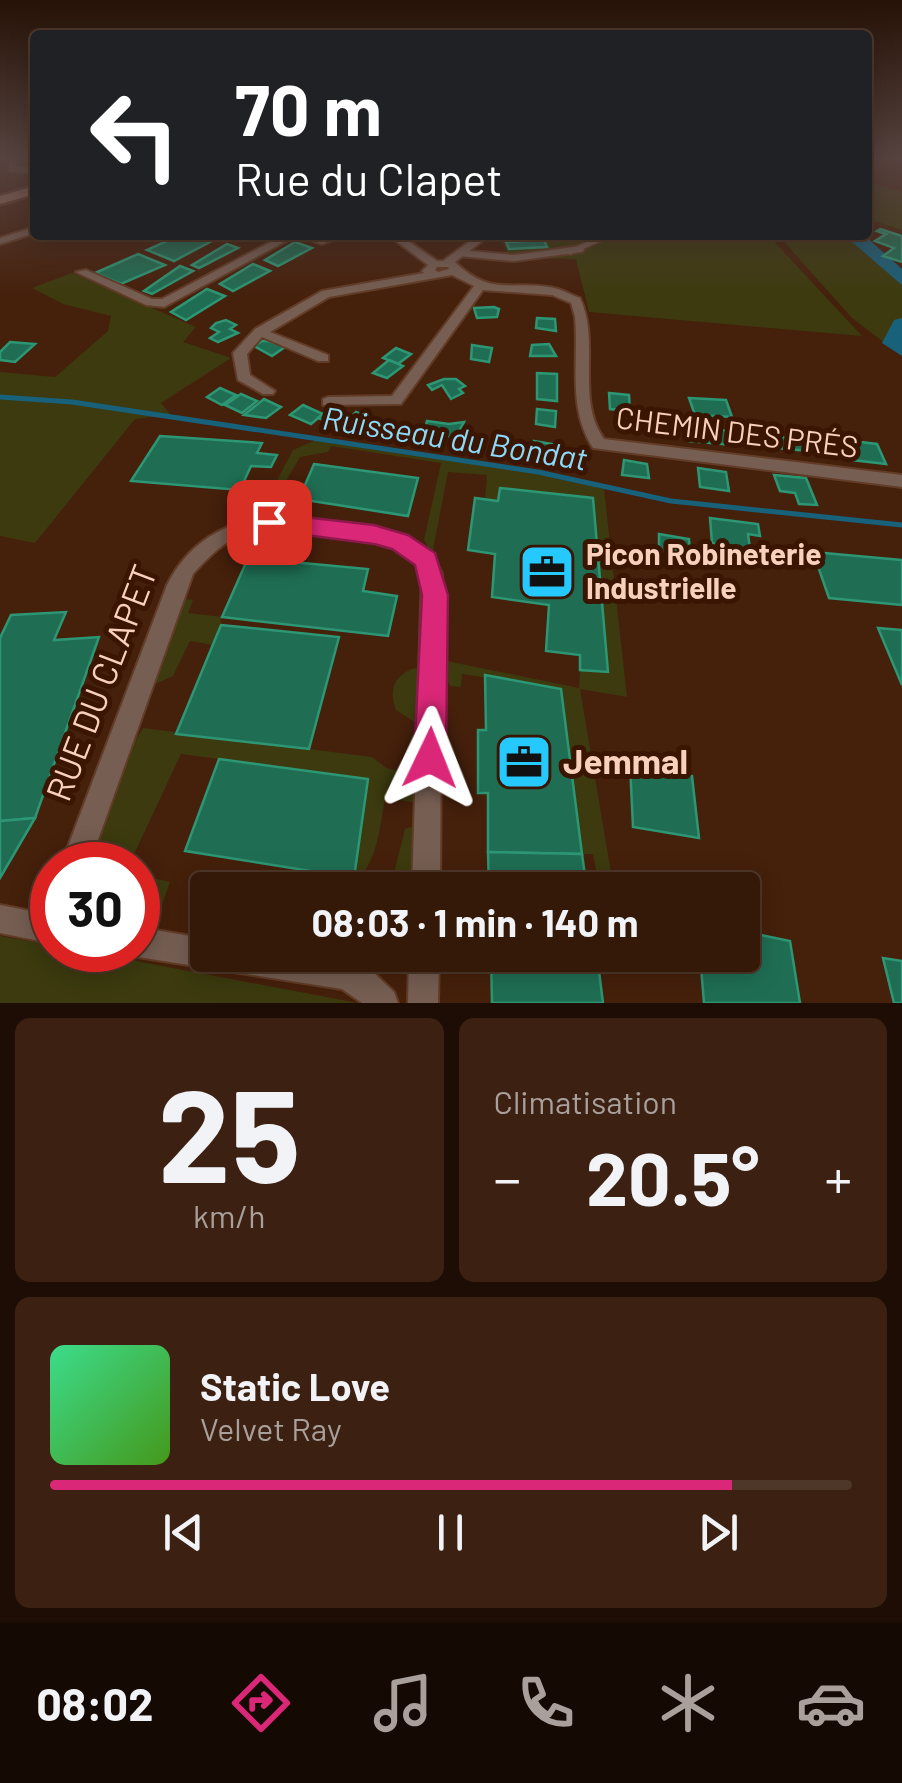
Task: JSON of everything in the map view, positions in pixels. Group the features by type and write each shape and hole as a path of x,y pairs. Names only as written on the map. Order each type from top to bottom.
{"street":[{"path":"0,241 30,232"},
{"path":"82,272 150,302 164,302 282,240"},
{"name":"CHEMIN DES PRÉS","path":"400,240 442,269 479,287 554,292 576,301 581,319 586,426 599,444 902,480"},
{"path":"268,391 243,377 239,367 240,354 260,332 326,294 442,269 478,240"},
{"path":"328,402 396,401 479,287"},
{"path":"260,332 323,358"},
{"name":"RUE DU CLAPET","path":"84,842 186,568 226,533 269,522 400,541 428,564 435,595 425,872"},
{"path":"0,920 30,922"},
{"path":"160,946 190,951"},
{"path":"332,972 364,984 383,1003"},
{"path":"423,1003 424,972"}],"lane":[{"path":"459,253 484,257 576,253 600,240"}],"shaded area":[{"path":"872,204 902,204 902,230 872,220"},
{"path":"501,240 773,240 862,336 589,312 576,259 510,258"},
{"path":"782,240 867,240 902,269 902,356 852,318"},
{"path":"72,273 196,327 183,342 231,358 161,403 171,415 135,419 35,543 0,536 0,372 55,377 108,331 111,316 63,304 32,288"},
{"path":"316,440 538,472 604,489 627,697 580,689 611,872 596,872 593,854 582,854 561,689 462,674 461,687 450,686 437,659 579,688 580,670 608,672 593,498 501,488 498,501 485,499 487,475 448,472 432,555 424,540 441,463 331,446 328,452 300,457 275,500 257,518 293,450"},
{"path":"191,572 179,598 193,600 188,613 222,617 213,645 190,641 173,676 144,689 168,617"},
{"path":"429,666 424,728 396,710 393,691 404,673"},
{"path":"143,728 372,757 386,768 424,777 418,803 385,798 373,855 364,872 355,872 368,779 181,754 140,842 94,842 100,810"},
{"path":"414,826 413,872 394,872 405,829"},
{"path":"160,880 170,882 160,910"},
{"path":"0,936 30,941 30,972 160,972 160,966 358,1003 0,1003"}],"building":[{"path":"877,231 902,236 902,262 883,256 894,248 875,241 886,234"},
{"path":"169,240 210,242 174,261 147,250"},
{"path":"544,240 547,247 509,249 506,242"},
{"path":"295,242 312,248 278,266 265,260"},
{"path":"227,244 238,248 199,268 192,265"},
{"path":"138,254 165,265 121,284 95,273"},
{"path":"253,264 270,271 233,291 220,284"},
{"path":"180,266 193,271 152,294 144,291"},
{"path":"207,289 225,296 186,320 171,312"},
{"path":"474,308 499,309 497,317 477,318"},
{"path":"537,318 555,319 556,331 536,328"},
{"path":"226,320 236,325 230,329 238,333 218,342 210,338 219,332 211,328"},
{"path":"262,341 285,347 272,356 254,346"},
{"path":"10,342 35,344 15,362 0,360 0,352"},
{"path":"549,344 556,356 530,356 532,345"},
{"path":"472,345 492,348 489,362 471,359"},
{"path":"396,348 411,354 398,364 383,358"},
{"path":"389,360 403,366 387,378 373,373"},
{"path":"537,373 557,374 557,401 537,399"},
{"path":"456,379 465,386 459,389 463,393 451,399 442,385 432,390 428,385"},
{"path":"220,388 236,395 222,405 207,397"},
{"path":"609,393 629,395 630,411 610,409"},
{"path":"241,394 257,401 242,413 225,405"},
{"path":"689,398 726,400 732,417 695,415"},
{"path":"264,399 281,407 266,418 244,415"},
{"path":"303,405 323,414 311,424 290,415"},
{"path":"330,408 351,417 339,427 318,418"},
{"path":"537,409 556,411 555,427 536,424"},
{"path":"356,412 374,419 363,429 345,422"},
{"path":"427,421 464,422 456,437 432,435 433,431 425,430"},
{"path":"686,427 730,431 734,445 689,441"},
{"path":"751,435 804,439 809,451 755,446"},
{"path":"160,436 262,443 257,453 277,455 271,467 251,466 240,490 131,481"},
{"path":"844,440 877,444 886,464 852,460"},
{"path":"534,441 558,445 558,458 534,455"},
{"path":"624,460 647,464 649,478 622,475"},
{"path":"314,464 418,478 408,516 299,499"},
{"path":"698,468 726,472 729,491 700,487"},
{"path":"774,475 806,478 817,505 799,504 795,493 780,491"},
{"name":"Picon Robineterie Industrielle","path":"500,488 593,498 608,672 580,670 580,655 546,651 549,605 492,597 495,554 468,550 475,498 498,501"},
{"path":"710,518 758,524 760,536 748,534 750,549 712,543"},
{"path":"659,534 689,539 690,554 659,551"},
{"path":"813,552 902,560 902,605 829,598"},
{"path":"248,558 368,569 363,591 397,596 388,636 222,617"},
{"path":"66,612 54,640 99,637 35,818 0,821 0,638 11,615"},
{"path":"221,625 339,637 309,749 176,734"},
{"path":"878,628 902,630 902,685"},
{"name":"Jemmal","path":"485,675 561,689 582,854 488,852 488,793 478,793 478,730 486,730"},
{"path":"219,759 368,779 355,872 316,872 185,851"},
{"path":"630,764 692,776 699,838 633,827"},
{"path":"35,818 0,878 0,821"},
{"path":"488,852 582,854 584,872 489,872"},
{"path":"760,935 790,941 800,1003 704,1003 701,972 760,972"},
{"path":"883,958 902,961 902,1003 894,1003"},
{"path":"491,972 599,972 603,1003 492,1003"}],"waterway":[{"path":"859,240 902,279"},
{"path":"902,325 893,343 902,349"},
{"name":"Ruisseau du Bondat","path":"0,397 72,402 538,472 671,501 902,525"}],"place":[{"name":"Picon Robineterie Industrielle","path":"547,572"},
{"name":"Jemmal","path":"524,762"}],"route":[{"path":"269,522 400,541 426,560 435,595 430,758"}]}
